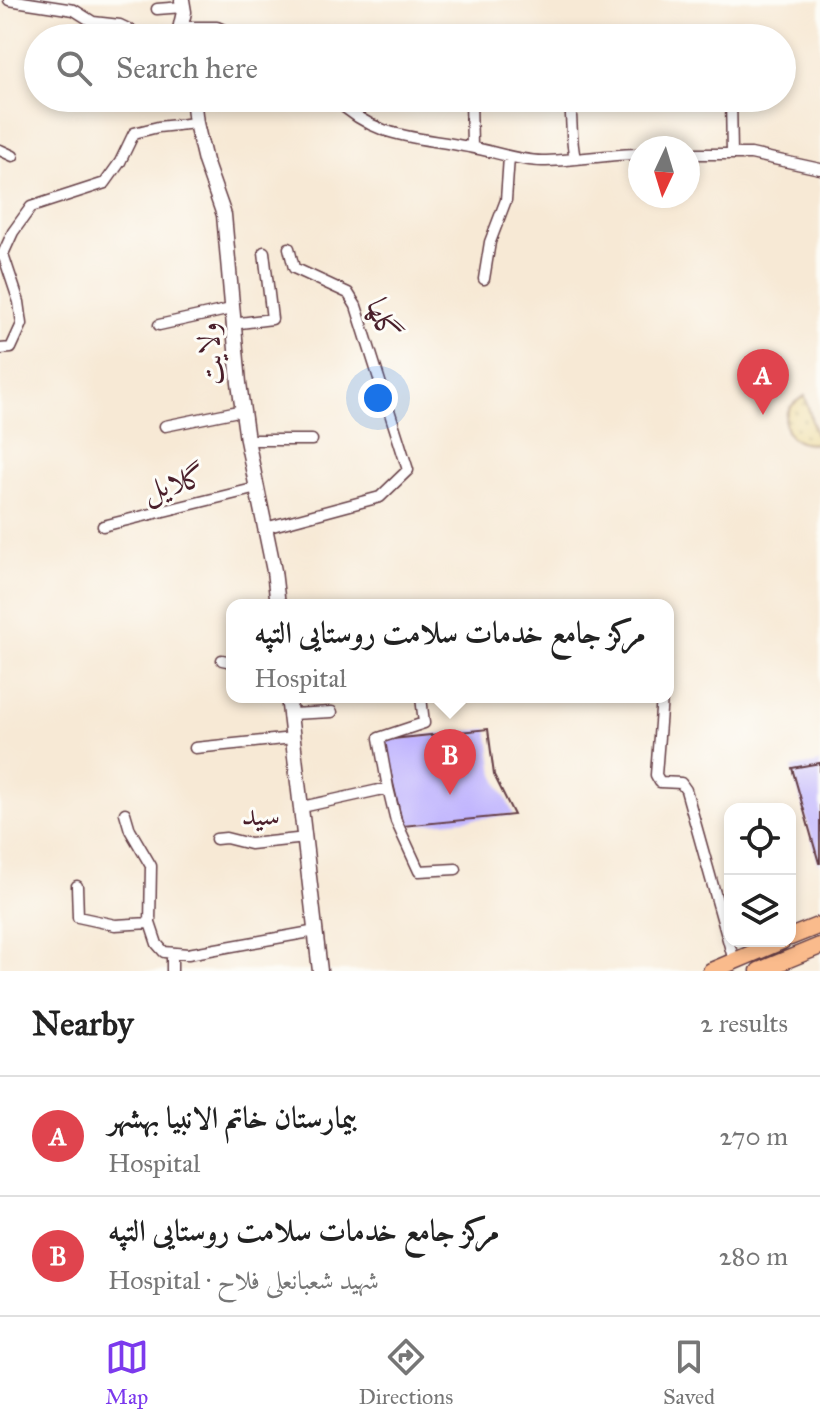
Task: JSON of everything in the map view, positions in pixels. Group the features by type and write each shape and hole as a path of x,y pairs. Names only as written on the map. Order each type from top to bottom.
{"main road":[{"path":"796,935 820,925"},
{"path":"759,971 820,946"},
{"path":"711,971 768,947"}],"street":[{"path":"9,0 74,10 93,22 111,24"},
{"path":"157,9 183,3 180,24"},
{"name":"ولایت","path":"195,112 224,215 232,317 247,440 277,599"},
{"path":"352,112 404,138 472,147 509,157 540,161 628,155"},
{"path":"471,112 472,147"},
{"path":"571,112 571,142 575,158"},
{"path":"731,112 732,154"},
{"path":"0,349 11,348 22,324 19,302 1,254 31,207 105,183 120,162 134,133 196,123"},
{"path":"0,150 13,156"},
{"path":"700,154 751,154 820,169"},
{"path":"484,279 490,242 506,200 509,157"},
{"name":"گلها","path":"265,528 380,497 408,470 356,306 348,293 294,268 289,248"},
{"path":"159,325 232,317 272,319 264,252"},
{"path":"165,426 243,410"},
{"path":"247,440 312,440"},
{"name":"گلایل","path":"103,526 257,488"},
{"path":"289,703 320,971"},
{"path":"422,703 424,723 379,738 388,788 396,821 419,871 456,869"},
{"path":"662,703 656,775 660,782 681,783 686,790 734,961"},
{"path":"291,714 332,712"},
{"path":"195,748 293,738"},
{"path":"302,807 388,788"},
{"path":"125,813 130,830 151,866 150,923 157,944 164,952 188,954 316,931"},
{"name":"سید","path":"216,839 226,838 250,844 306,838"},
{"path":"77,886 78,917 115,925 150,923"},
{"path":"172,954 172,971"}],"sand":[{"path":"805,396 818,443 797,441 786,428 788,411"}],"building":[{"path":"488,729 494,775 514,815 403,826 383,740"},
{"path":"820,763 820,863 819,863 792,768"}],"place":[{"name":"بیمارستان خاتم الانبیا بهشهر","path":"763,415"},
{"name":"مرکز جامع خدمات سلامت روستایی التپه","path":"450,795"}]}
